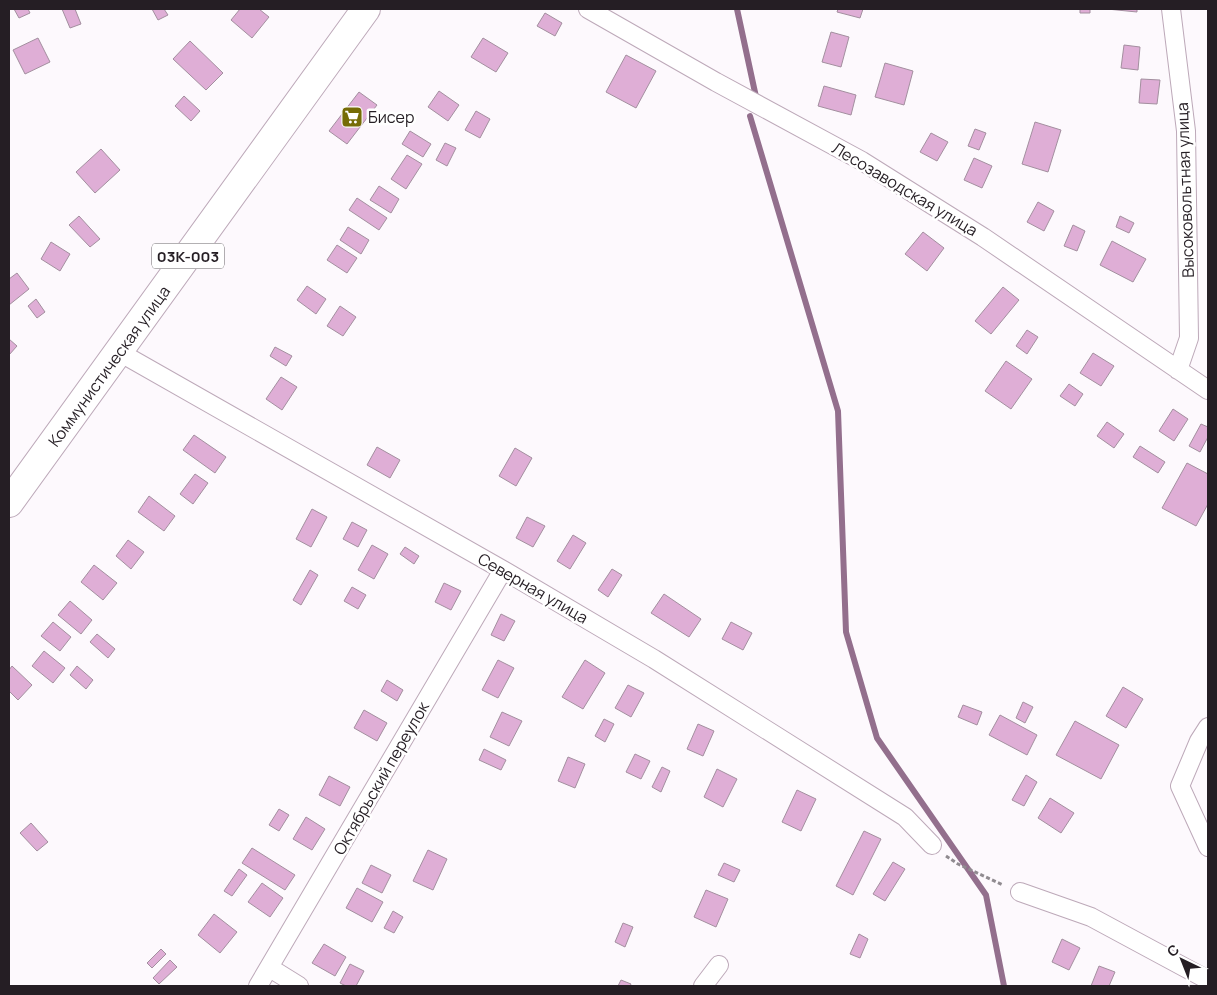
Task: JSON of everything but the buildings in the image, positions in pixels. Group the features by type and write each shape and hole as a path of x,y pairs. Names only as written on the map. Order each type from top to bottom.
{"main road":[{"name":"Коммунистическая улица","path":"9,503 366,9"}],"street":[{"name":"Лесозаводская улица","path":"588,9 716,82 862,161 984,237 1208,390"},
{"name":"Высоковольтная улица","path":"1171,9 1186,131 1189,338 1178,370"},
{"name":"Северная улица","path":"119,352 503,570 654,659 904,817 932,845"},
{"name":"Октябрьский переулок","path":"258,986 503,570"},
{"path":"1208,727 1199,741 1180,786 1208,847"},
{"path":"1020,892 1092,917 1208,980"},
{"path":"703,986 719,965"},
{"path":"270,968 299,986"}],"path":[{"path":"958,864 997,883"}],"waterway":[{"path":"737,9 756,97"},
{"path":"750,116 838,411 846,632 877,738 986,895 1004,986"}],"place":[{"name":"Бисер","path":"352,117"}]}
